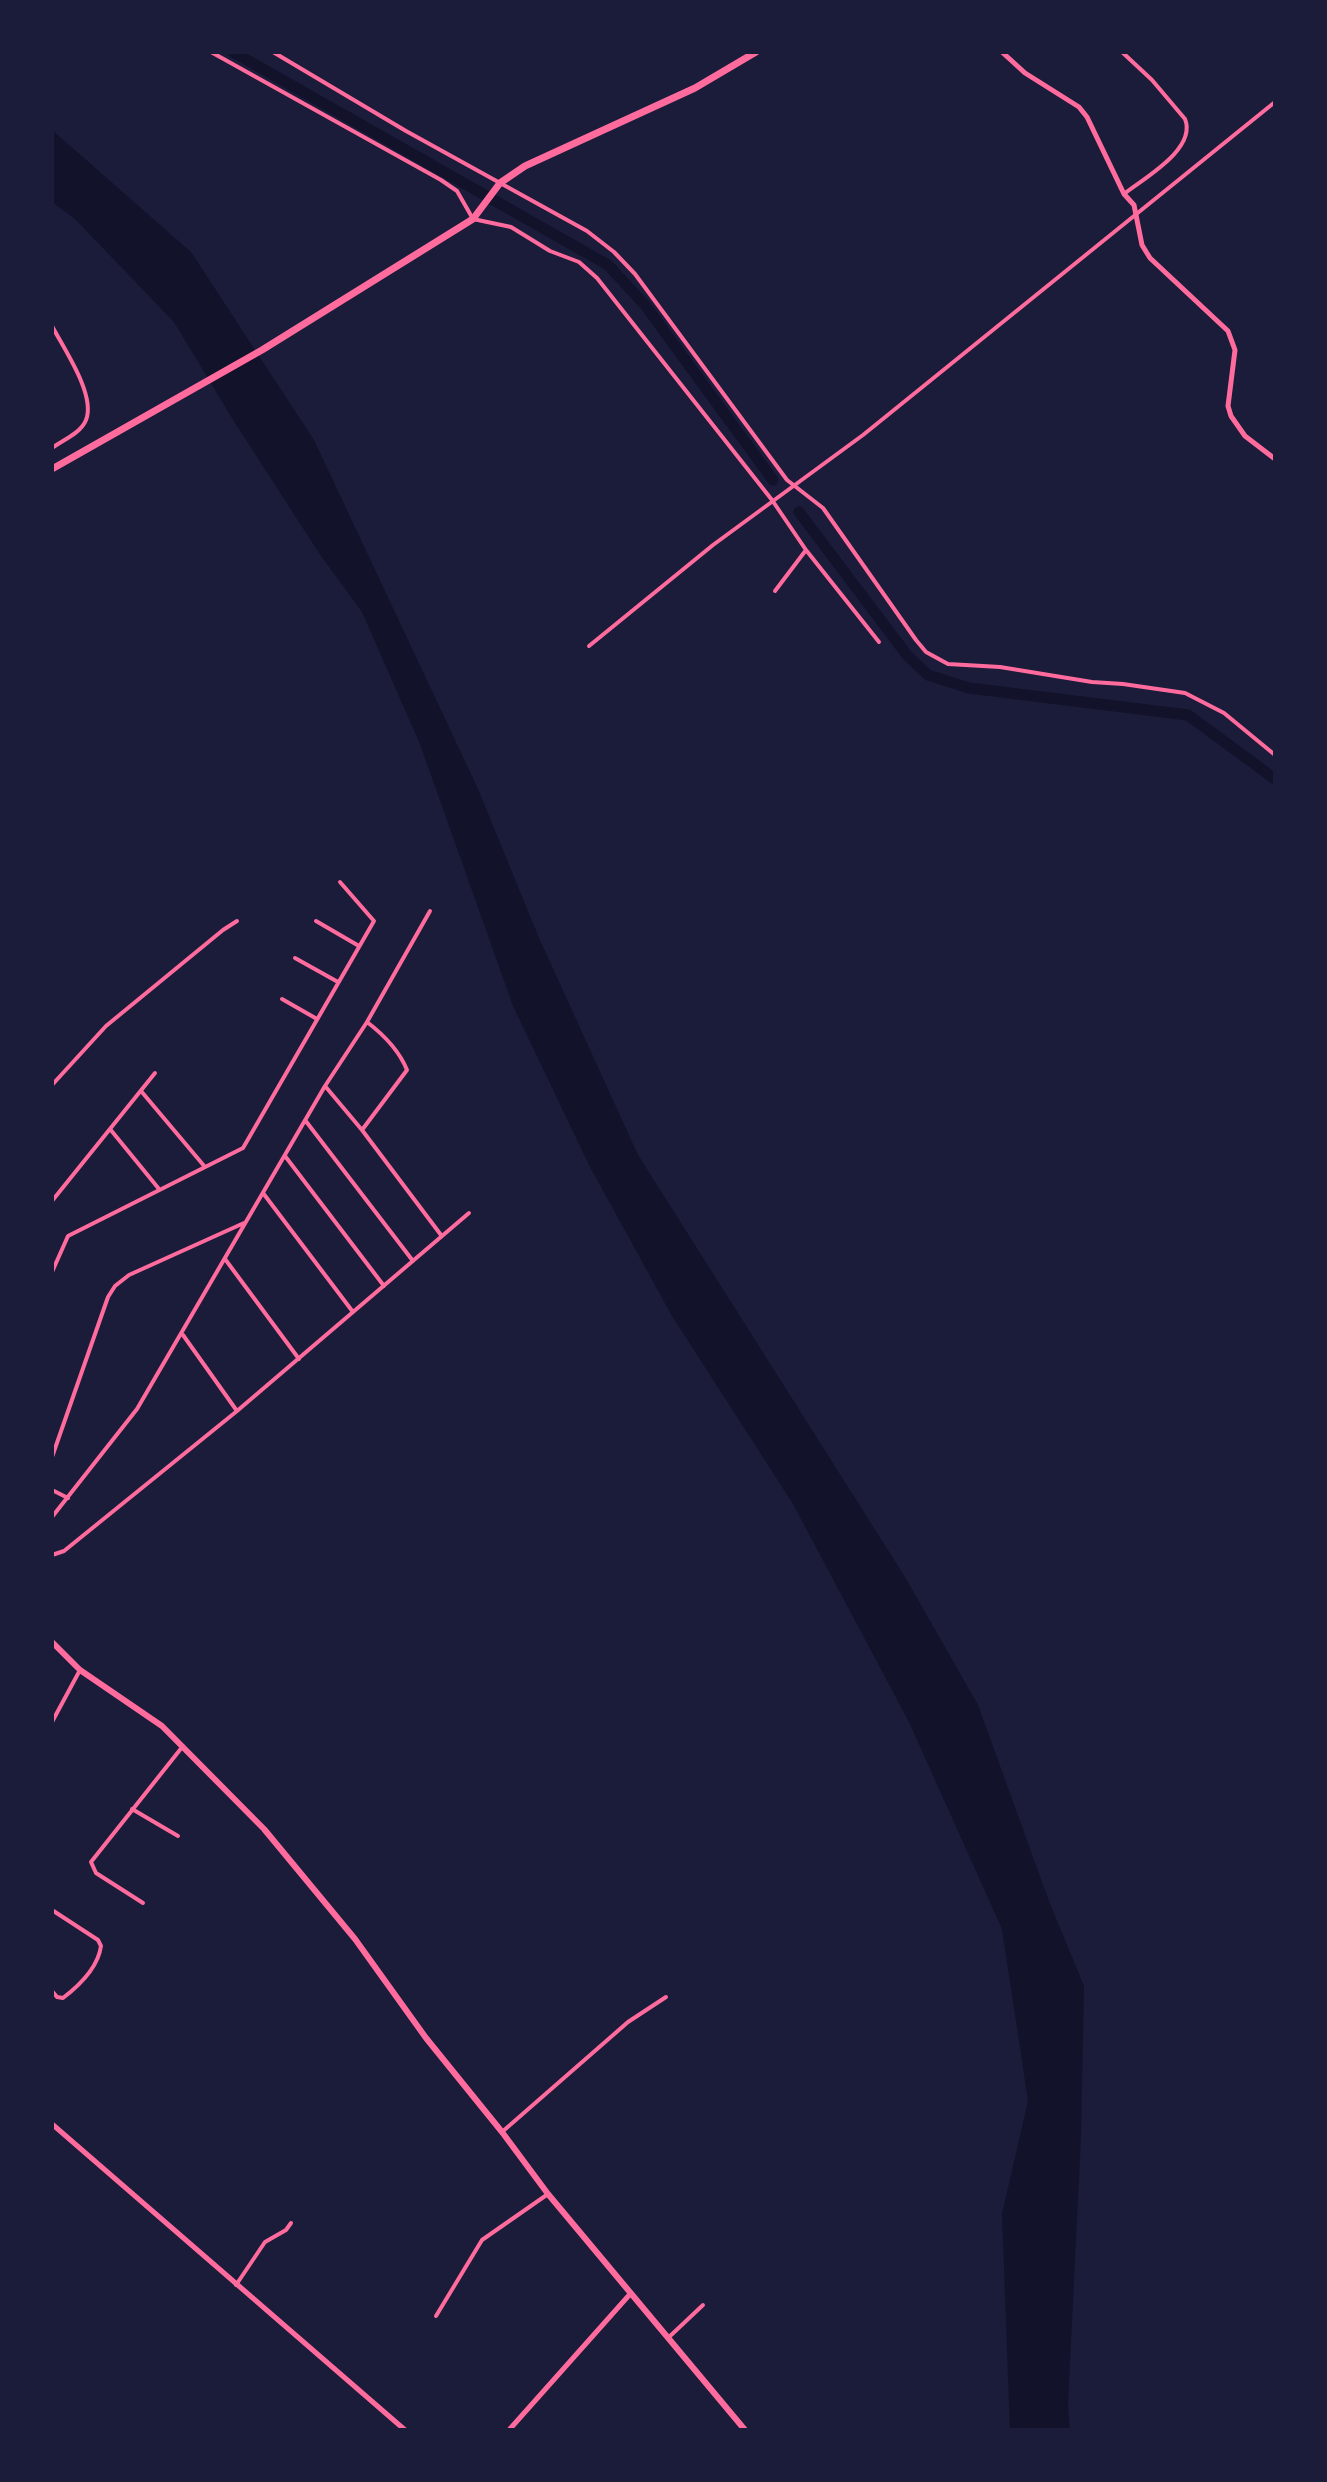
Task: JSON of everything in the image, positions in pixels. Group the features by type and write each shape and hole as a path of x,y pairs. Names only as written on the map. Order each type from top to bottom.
{"main road":[{"path":"52,469 262,350 476,218 499,185 525,166 695,88 756,52"},
{"path":"52,1642 80,1670 162,1726 264,1829 355,1939 426,2038 548,2194 745,2430"}],"street":[{"path":"211,52 441,180 457,191 476,218 511,227 550,251 579,262 597,278 879,642"},
{"path":"273,52 499,185 587,231 614,252 635,274 778,468 823,508 916,640 935,659 961,666 1000,667 1185,693 1224,713 1275,755"},
{"path":"1002,52 1025,73 1079,107 1095,131 1124,194 1134,205 1142,245 1150,258 1228,331 1235,350 1228,406 1231,416 1245,436 1275,459"},
{"path":"1122,52 1160,89 1188,126 1182,145 1170,158 1124,194"},
{"path":"589,646 772,500 863,435 1275,102"},
{"path":"52,326 86,392 88,406 87,419 80,429 52,448"},
{"path":"775,591 806,550"},
{"path":"52,1272 68,1236 243,1148 374,921 340,882"},
{"path":"52,1517 137,1409 430,911"},
{"path":"52,1085 106,1026 237,921"},
{"path":"316,921 360,946"},
{"path":"295,958 338,983"},
{"path":"282,999 317,1019"},
{"path":"362,1130 407,1070 385,1037 367,1022"},
{"path":"52,1201 155,1073"},
{"path":"325,1086 442,1236"},
{"path":"141,1091 205,1167"},
{"path":"305,1120 413,1261"},
{"path":"110,1129 160,1190"},
{"path":"285,1156 384,1286"},
{"path":"263,1193 353,1312"},
{"path":"52,1555 64,1551 237,1411 469,1213"},
{"path":"52,1457 108,1297 115,1286 129,1275 245,1222"},
{"path":"225,1259 299,1359"},
{"path":"182,1334 237,1411"},
{"path":"52,1490 68,1498"},
{"path":"52,1722 80,1670"},
{"path":"143,1903 92,1868 91,1862 183,1746"},
{"path":"132,1809 178,1836"},
{"path":"52,1910 98,1940 101,1946 93,1969 70,1993 63,1998 52,1991"},
{"path":"502,2132 628,2022 666,1997"},
{"path":"52,2124 405,2430"},
{"path":"436,2316 482,2240 548,2194"},
{"path":"236,2285 265,2242 286,2230 291,2223"},
{"path":"509,2430 631,2293"},
{"path":"668,2338 703,2305"}],"shaded area":[{"path":"52,130 191,252 314,440 478,789 539,938 638,1155 905,1577 978,1705 1050,1904 1084,1986 1081,2137 1068,2403 1070,2430 1010,2430 1002,2214 1028,2101 1002,1929 909,1722 793,1504 672,1316 589,1165 513,1006 420,744 362,612 321,556 174,322 75,219 52,202"}],"waterway":[{"path":"233,52 608,265 645,305 773,480"},
{"path":"799,512 907,655 928,675 969,688 1188,715 1275,779"}]}
